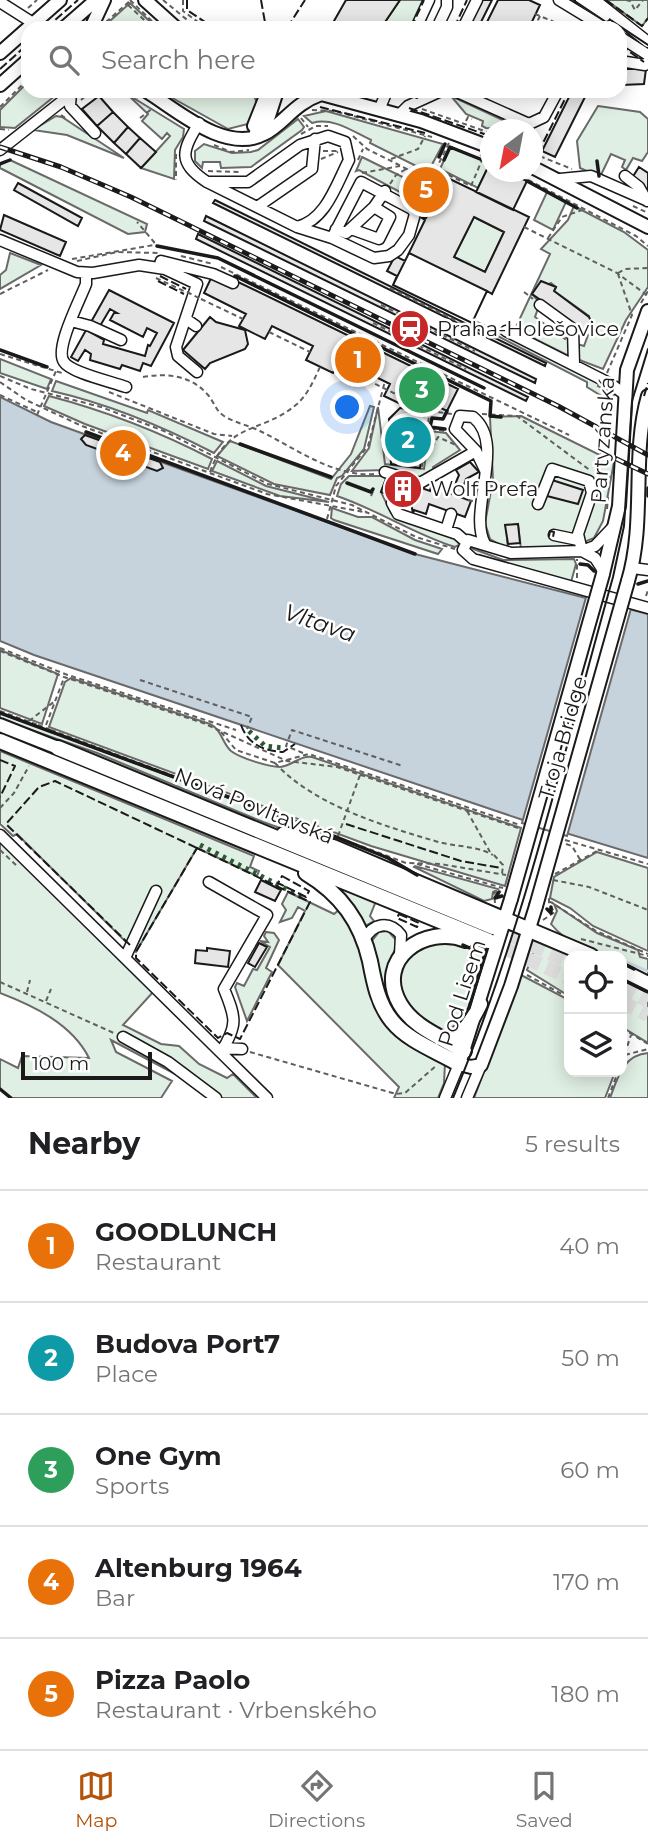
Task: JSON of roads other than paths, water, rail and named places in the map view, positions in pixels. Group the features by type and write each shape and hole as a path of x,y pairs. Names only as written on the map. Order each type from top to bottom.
{"highway":[{"name":"Nová Povltavská","path":"0,741 273,853 461,922"},
{"name":"Nová Povltavská","path":"58,748 242,824 461,922 490,939 440,934 416,942 399,959"},
{"path":"242,824 333,847 580,951"},
{"path":"273,853 332,892 354,918 364,940 375,986 388,1016 407,1035 462,1057"},
{"path":"399,959 393,978 401,1006 414,1022 440,1038 462,1057"},
{"path":"627,974 648,984"},
{"path":"440,1038 462,1032 480,1004"}],"main road":[{"path":"35,21 60,0"},
{"path":"72,21 96,0"},
{"path":"98,21 104,0"},
{"path":"145,0 168,21"},
{"path":"0,53 21,34"},
{"path":"0,85 21,66"},
{"path":"158,98 225,137 243,138 263,135 299,104 312,98"},
{"path":"243,138 257,121 262,98"},
{"path":"243,138 255,133 266,121 274,98"},
{"path":"336,98 453,131 480,142"},
{"path":"543,172 622,215 648,225"},
{"path":"622,215 648,237"},
{"name":"Partyzánská","path":"603,573 617,480 627,370 648,311"},
{"name":"Partyzánská","path":"628,581 636,551 643,421 648,396"},
{"name":"Troja Bridge","path":"511,899 603,573"},
{"name":"Troja Bridge","path":"536,906 628,581"},
{"name":"Nová Povltavská","path":"0,725 58,748"},
{"name":"Pod Lisem","path":"462,1057 511,899"},
{"name":"Pod Lisem","path":"481,1065 536,906"},
{"path":"462,1057 471,1067 481,1065"}],"street":[{"path":"419,21 429,0"},
{"path":"441,21 447,0"},
{"path":"466,21 477,0"},
{"path":"559,0 588,21"},
{"path":"581,0 606,21"},
{"path":"595,0 620,21"},
{"path":"0,2 30,21"},
{"path":"628,28 648,42"},
{"path":"627,42 648,55"},
{"path":"627,62 645,65 648,62"},
{"path":"0,150 65,98"},
{"path":"71,98 70,106 95,133"},
{"path":"379,110 384,98"},
{"path":"399,115 408,106 425,98"},
{"path":"471,98 529,124 544,117 554,98"},
{"path":"199,123 184,152 185,162 192,172 297,227 334,234 346,233 374,207 385,189"},
{"path":"207,181 248,182 300,145 315,139 337,137 349,150 349,160 322,211 310,223 297,227"},
{"path":"257,207 312,169 315,139"},
{"path":"556,179 578,180 591,176 648,201"},
{"path":"625,176 639,187 648,201"},
{"path":"334,234 361,183 385,189 424,207"},
{"path":"334,234 374,258 389,256 398,250 409,235 415,214 385,189"},
{"path":"351,229 379,239 390,217 374,207"},
{"path":"0,240 59,265 86,273 125,266 202,286 186,319 176,352 197,372"},
{"path":"158,273 161,261 177,263 233,283"},
{"path":"86,273 86,284 60,350 64,362 72,369 126,387"},
{"path":"540,304 573,329 574,365"},
{"path":"186,319 196,326"},
{"path":"71,321 121,340"},
{"path":"506,331 608,380 624,394"},
{"path":"608,380 627,370"},
{"path":"485,470 475,452 455,429 460,416 473,416 481,425 485,470 480,532 485,544"},
{"path":"386,472 420,483 475,452"},
{"path":"538,505 552,469 589,481 593,488 578,540 579,555"},
{"path":"617,480 640,480"},
{"path":"392,503 398,514 457,534 473,559 648,608"},
{"path":"446,530 451,514"},
{"path":"579,555 606,538 610,522"},
{"path":"554,535 578,540"},
{"path":"464,546 474,540 511,553 595,558 603,573"},
{"path":"632,568 648,570"},
{"path":"0,835 222,1050 267,1098"},
{"path":"209,882 267,915 224,989 235,1018 232,1035 222,1050"},
{"path":"125,958 156,891"},
{"path":"364,940 373,928 392,923 403,942 399,959"},
{"path":"123,1037 168,1062 216,1098"},
{"path":"222,1050 242,1049"},
{"name":"Pod Lisem","path":"446,1098 462,1057"},
{"name":"Pod Lisem","path":"467,1098 481,1065"}],"water":[{"name":"Vltava","path":"0,397 51,422 415,554 648,614 648,858 523,820 34,655 0,641"}],"waterway":[{"path":"627,962 648,971"}],"tunnel":[{"path":"493,927 564,960"},
{"path":"489,941 564,976"},
{"path":"627,990 648,1001"},
{"path":"627,1004 648,1015"}],"tram line":[{"path":"573,0 604,21"},
{"path":"627,31 648,45"},
{"path":"453,1098 501,971 521,906 613,577 624,526 632,401 648,349"}],"railway":[{"path":"0,147 61,167 131,197 558,406 648,455"},
{"path":"602,452 648,474"}],"place":[{"name":"Pizza Paolo","path":"426,190"},
{"name":"Praha-Holešovice","path":"410,329"},
{"name":"GOODLUNCH","path":"358,360"},
{"name":"One Gym","path":"422,390"},
{"name":"Budova Port7","path":"408,440"},
{"name":"Altenburg 1964","path":"123,453"},
{"name":"Wolf Prefa","path":"403,489"}]}
